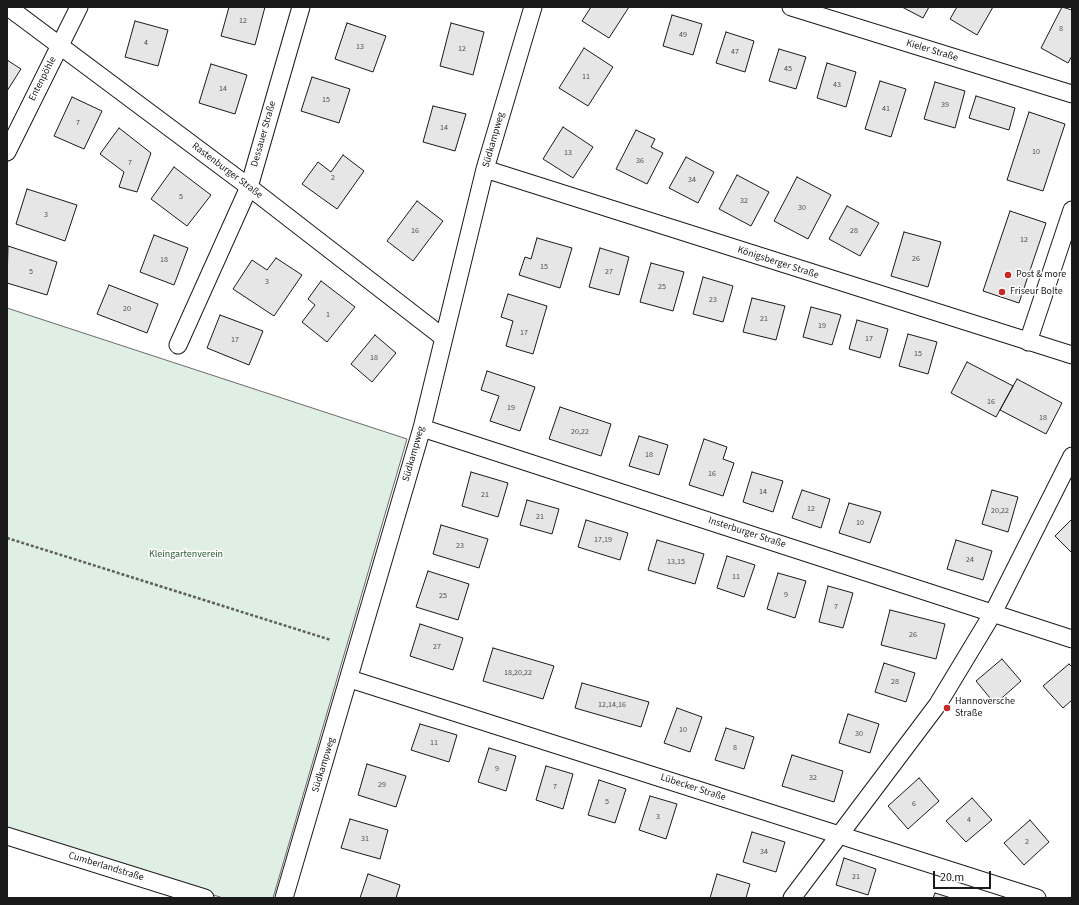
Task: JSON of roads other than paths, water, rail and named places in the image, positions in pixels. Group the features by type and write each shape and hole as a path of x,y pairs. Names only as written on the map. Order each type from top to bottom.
{"street":[{"name":"Rastenburger Straße","path":"8,7 249,187 444,338"},
{"name":"Entenpöhle","path":"7,152 79,7"},
{"name":"Dessauer Straße","path":"178,345 249,187 301,7"},
{"name":"Südkampweg","path":"284,898 350,679 422,428 485,170 533,7"},
{"name":"Kieler Straße","path":"791,7 1072,94"},
{"name":"Königsberger Straße","path":"485,170 1072,355"},
{"path":"1028,342 1072,210"},
{"name":"Insterburger Straße","path":"422,428 1072,639"},
{"path":"792,898 938,704 993,613 1072,456"},
{"name":"Lübecker Straße","path":"350,679 1037,898"},
{"name":"Cumberlandstraße","path":"7,836 205,898"}],"place":[{"name":"Post & more","path":"1008,275"},
{"name":"Friseur Bolte","path":"1002,292"},
{"name":"Hannoversche Straße","path":"947,708"}],"park label":[{"name":"Kleingartenverein","path":"186,555"}]}
